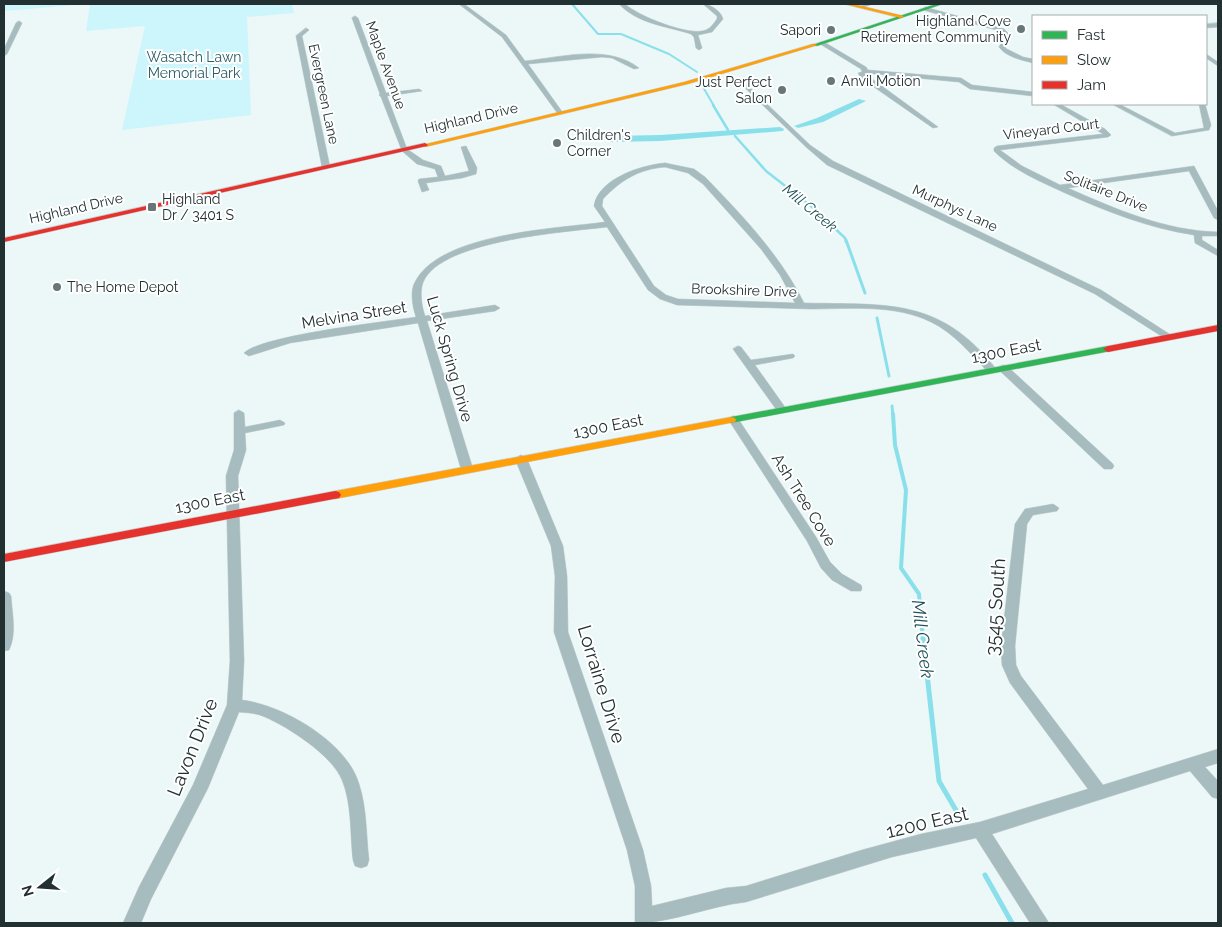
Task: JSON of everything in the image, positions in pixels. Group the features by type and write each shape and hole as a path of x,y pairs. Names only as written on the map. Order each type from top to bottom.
{"main road":[{"path":"847,4 866,6 902,16"},
{"name":"Highland Drive","path":"4,240 404,150 686,83 819,44 940,4"},
{"name":"1300 East","path":"4,558 1218,328"}],"street":[{"path":"461,4 504,36 560,113"},
{"path":"622,4 631,13 642,18 695,34 710,30 720,19 719,15 705,4"},
{"path":"925,8 1002,30 1008,36 1002,47 1003,49 1021,58 1032,61"},
{"name":"Maple Avenue","path":"355,18 404,150"},
{"path":"4,54 19,23"},
{"name":"Evergreen Lane","path":"306,30 299,36 326,167"},
{"path":"695,34 699,48"},
{"path":"819,44 863,72 961,80 970,87 1032,94"},
{"path":"524,63 602,55 614,57 636,68"},
{"path":"1207,57 1218,64"},
{"path":"863,72 863,77 935,127"},
{"name":"Murphys Lane","path":"744,84 808,146 830,163 1098,292 1170,337"},
{"path":"382,95 419,91"},
{"name":"Vineyard Court","path":"997,148 1108,135 1103,130 1058,105"},
{"path":"1117,105 1174,135 1207,129 1208,126 1202,105"},
{"path":"425,190 422,181 462,176 473,172 464,147"},
{"name":"Solitaire Drive","path":"997,148 997,153 1024,170 1130,217 1198,233 1218,234"},
{"path":"404,150 420,162 438,168 443,178"},
{"name":"Brookshire Drive","path":"801,306 795,293 758,238 699,176 686,169 655,165 636,169 628,173 599,198 598,206 651,288 663,298 677,302 884,309 907,311 934,320 952,331 998,369 1108,466"},
{"path":"1062,187 1192,168 1218,218"},
{"path":"1209,201 1218,202"},
{"name":"Luck Spring Drive","path":"467,469 415,297 418,283 436,263 455,251 498,239 610,224"},
{"path":"1198,233 1198,241 1218,254"},
{"name":"Melvina Street","path":"249,353 289,340 495,308"},
{"path":"738,349 782,410"},
{"path":"749,363 790,356"},
{"name":"Lavon Drive","path":"132,923 145,892 200,788 234,705 237,661 232,476 240,455 239,412"},
{"name":"Ash Tree Cove","path":"733,419 812,540 825,565 837,577 856,588"},
{"path":"240,431 280,424"},
{"name":"Lorraine Drive","path":"521,459 557,546 561,576 561,632 635,850 643,886 644,920"},
{"name":"3545 South","path":"1053,508 1029,512 1021,524 1008,646 1009,665 1015,679 1100,793"},
{"path":"4,596 6,627 4,646"},
{"path":"234,705 260,709 290,723 334,755 343,765 352,784 361,860"},
{"name":"1200 East","path":"644,920 726,896 746,894 930,840 980,830 1218,756"},
{"path":"1193,764 1218,792"},
{"path":"980,830 1040,923"}],"green space":[{"path":"4,4 90,4 4,11"},
{"name":"Wasatch Lawn Memorial Park","path":"90,4 292,4 294,13 247,17 251,115 122,130 145,26 86,31"}],"waterway":[{"name":"Mill Creek","path":"572,4 598,34 621,34 669,54 697,72"},
{"name":"Mill Creek","path":"703,87 714,106"},
{"path":"798,126 820,120 862,101"},
{"name":"Mill Creek","path":"713,105 728,130"},
{"path":"611,139 660,138 780,129"},
{"name":"Mill Creek","path":"735,136 766,171 811,206 845,238 846,242"},
{"name":"Mill Creek","path":"846,240 865,293"},
{"name":"Mill Creek","path":"877,318 889,376"},
{"name":"Mill Creek","path":"892,406 893,416"},
{"name":"Mill Creek","path":"893,414 895,445 906,490 901,568 919,594 923,640"},
{"name":"Mill Creek","path":"923,638 939,781 957,812"},
{"name":"Mill Creek","path":"985,875 1012,923"}],"traffic: fast":[{"path":"815,45 940,4"},
{"path":"731,420 1108,349"}],"traffic: slow":[{"path":"847,4 901,16"},
{"path":"425,145 686,83 815,45"},
{"path":"335,495 731,420"}],"traffic: jam":[{"path":"4,240 425,145"},
{"path":"1108,349 1218,328"},
{"path":"4,558 335,495"}],"place":[{"name":"Highland Cove Retirement Community","path":"1021,29"},
{"name":"Sapori","path":"831,30"},
{"name":"Anvil Motion","path":"831,81"},
{"name":"Just Perfect Salon","path":"782,90"},
{"name":"Children's Corner","path":"557,143"},
{"name":"Highland Dr / 3401 S","path":"152,207"},
{"name":"The Home Depot","path":"57,287"}]}
